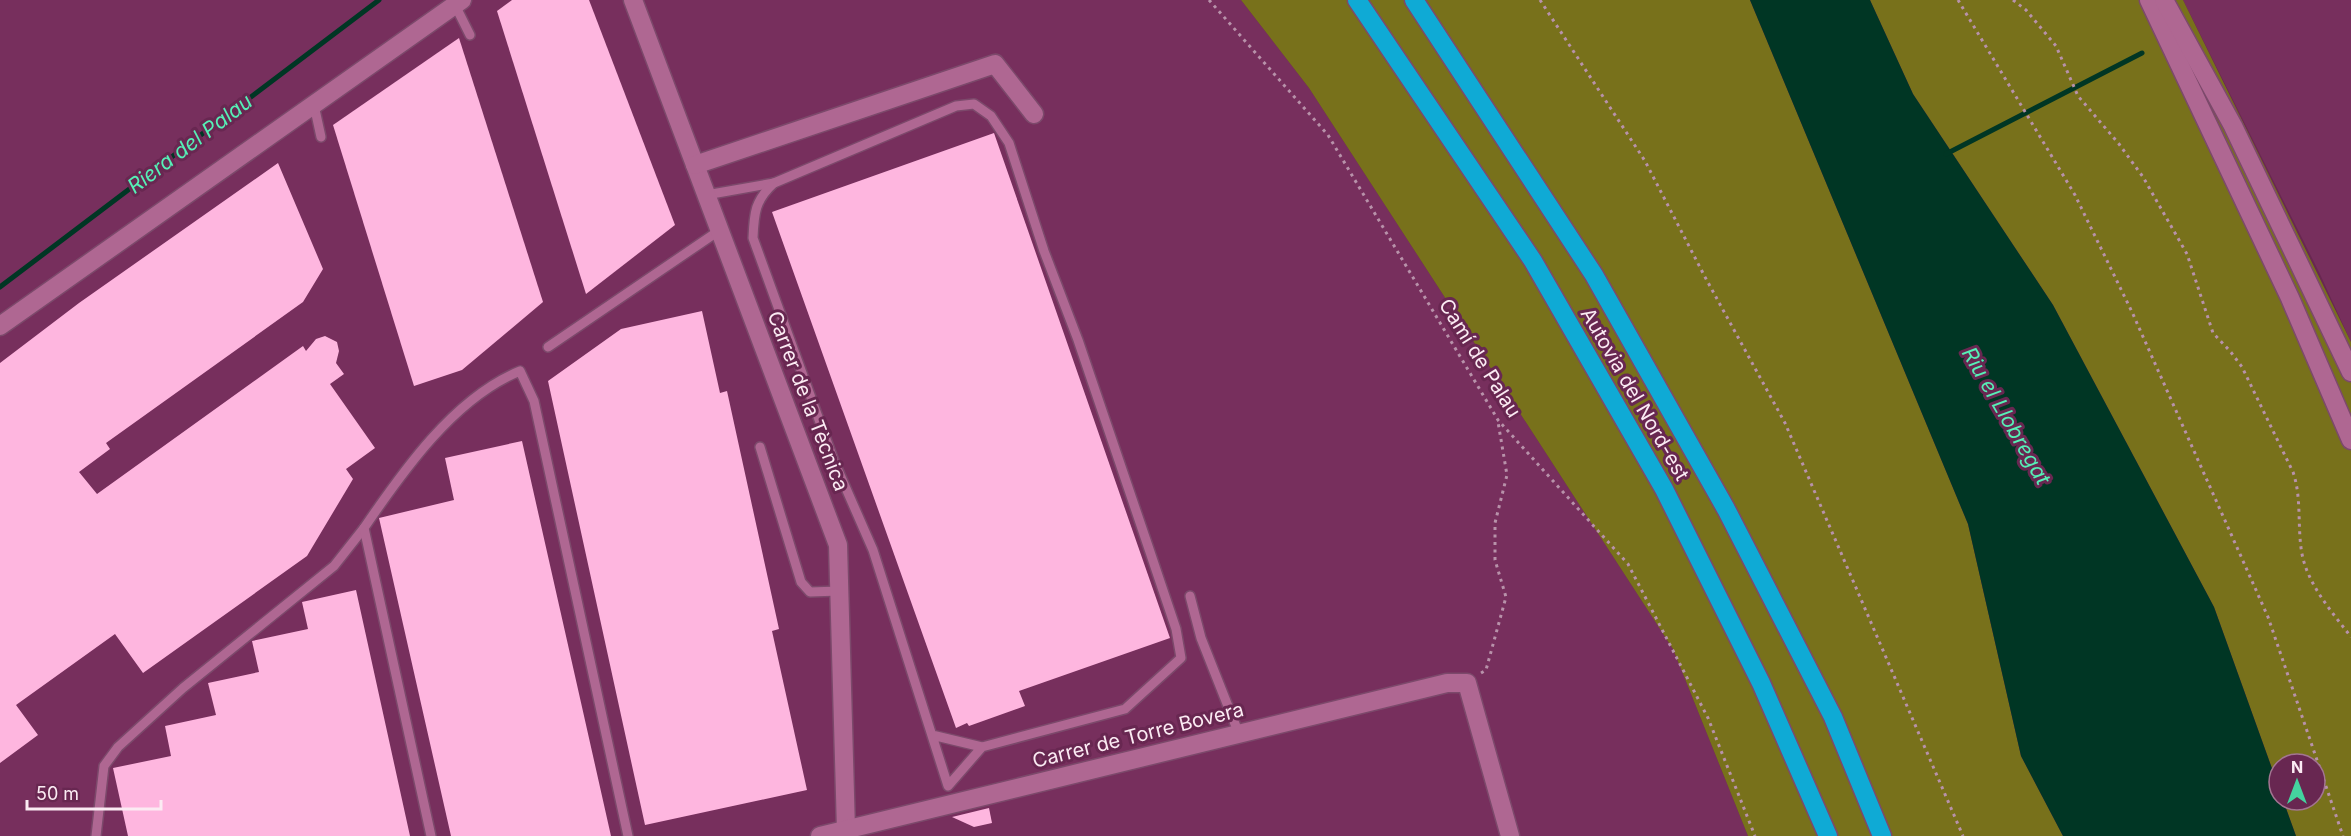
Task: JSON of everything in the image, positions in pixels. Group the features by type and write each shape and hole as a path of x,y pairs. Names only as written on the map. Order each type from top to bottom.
{"highway":[{"name":"Autovia del Nord-est","path":"1357,0 1533,261 1664,489 1761,683 1828,836"},
{"name":"Autovia del Nord-est","path":"1414,0 1594,274 1714,488 1833,717 1882,836"}],"street":[{"name":"Carrer de la Tècnica","path":"633,0 838,545 847,833"},
{"path":"2149,0 2285,287 2351,440"},
{"path":"2164,0 2234,126 2351,372"},
{"path":"0,326 458,3"},
{"path":"695,165 995,64 1034,114"},
{"name":"Carrer de Torre Bovera","path":"820,836 847,833 950,795 1239,734 1447,682 1467,683"},
{"path":"1467,683 1510,836"}],"lane":[{"path":"458,3 470,35"},
{"path":"706,195 774,183 956,106 974,104 991,116 1009,143 1044,252 1078,340 1176,629 1181,658 1125,709 982,747 932,735"},
{"path":"314,105 321,137"},
{"path":"774,183 754,210 753,238 834,461 873,550 950,795"},
{"path":"548,347 720,230"},
{"path":"96,836 105,766 118,747 183,688 334,566 364,528 390,487 448,420 503,378 520,371 534,401 628,836"},
{"path":"760,447 801,582 810,592 839,591"},
{"path":"364,528 431,836"},
{"path":"1190,596 1201,638 1239,734"},
{"path":"950,795 982,747"}],"path":[{"name":"Camí de Palau","path":"1209,0 1328,135 1498,420 1628,564 1708,718 1755,836"},
{"path":"1540,0 1645,161 1705,278 1785,423 1963,836"},
{"path":"1958,0 2075,195 2132,312 2268,617 2343,836"},
{"path":"2013,0 2026,10 2056,46 2078,96 2119,144 2143,177 2187,254 2213,333 2242,367 2293,472 2297,485 2302,554 2310,576 2327,605 2351,637"},
{"path":"1467,683 1486,670 1506,597 1495,560 1495,523 1507,475 1498,420"}],"shaded area":[{"path":"0,0 1241,0 1309,88 1673,649 1748,836 0,836"},
{"path":"1241,0 1750,0 1968,524 2021,756 2063,836 1748,836 1673,649 1309,88"},
{"path":"1870,0 2183,0 2351,342 2351,836 2296,836 2287,812 2327,812 2327,752 2267,752 2267,755 2214,607 2053,305 1913,94"},
{"path":"2183,0 2351,0 2351,342 2319,272"}],"water":[{"name":"Riu el Llobregat","path":"1750,0 1870,0 1913,94 2053,305 2214,607 2267,755 2267,812 2287,812 2296,836 2063,836 2021,756 1968,524"}],"building":[{"path":"512,0 589,0 675,225 586,294 497,11"},
{"path":"459,38 543,302 462,370 414,386 333,125"},
{"path":"994,133 1170,638 1019,691 1025,706 969,726 967,723 956,728 772,212"},
{"path":"278,163 323,269 303,302 106,443 110,449 79,472 97,494 303,346 306,351 316,339 325,336 337,342 339,351 336,363 344,374 330,384 375,448 346,469 353,479 307,556 143,673 115,634 16,705 38,735 0,763 0,363 79,303"},
{"path":"702,311 720,393 727,391 779,629 772,631 807,790 645,825 548,381 621,329"},
{"path":"522,441 611,836 451,836 379,518 454,500 445,458"},
{"path":"356,590 410,836 128,836 113,768 171,756 165,726 216,715 208,683 259,672 252,641 308,629 302,602"},
{"path":"989,808 992,823 974,827 952,817"}],"waterway":[{"name":"Riera del Palau","path":"0,287 379,0"},
{"path":"1946,154 2142,53"}]}
